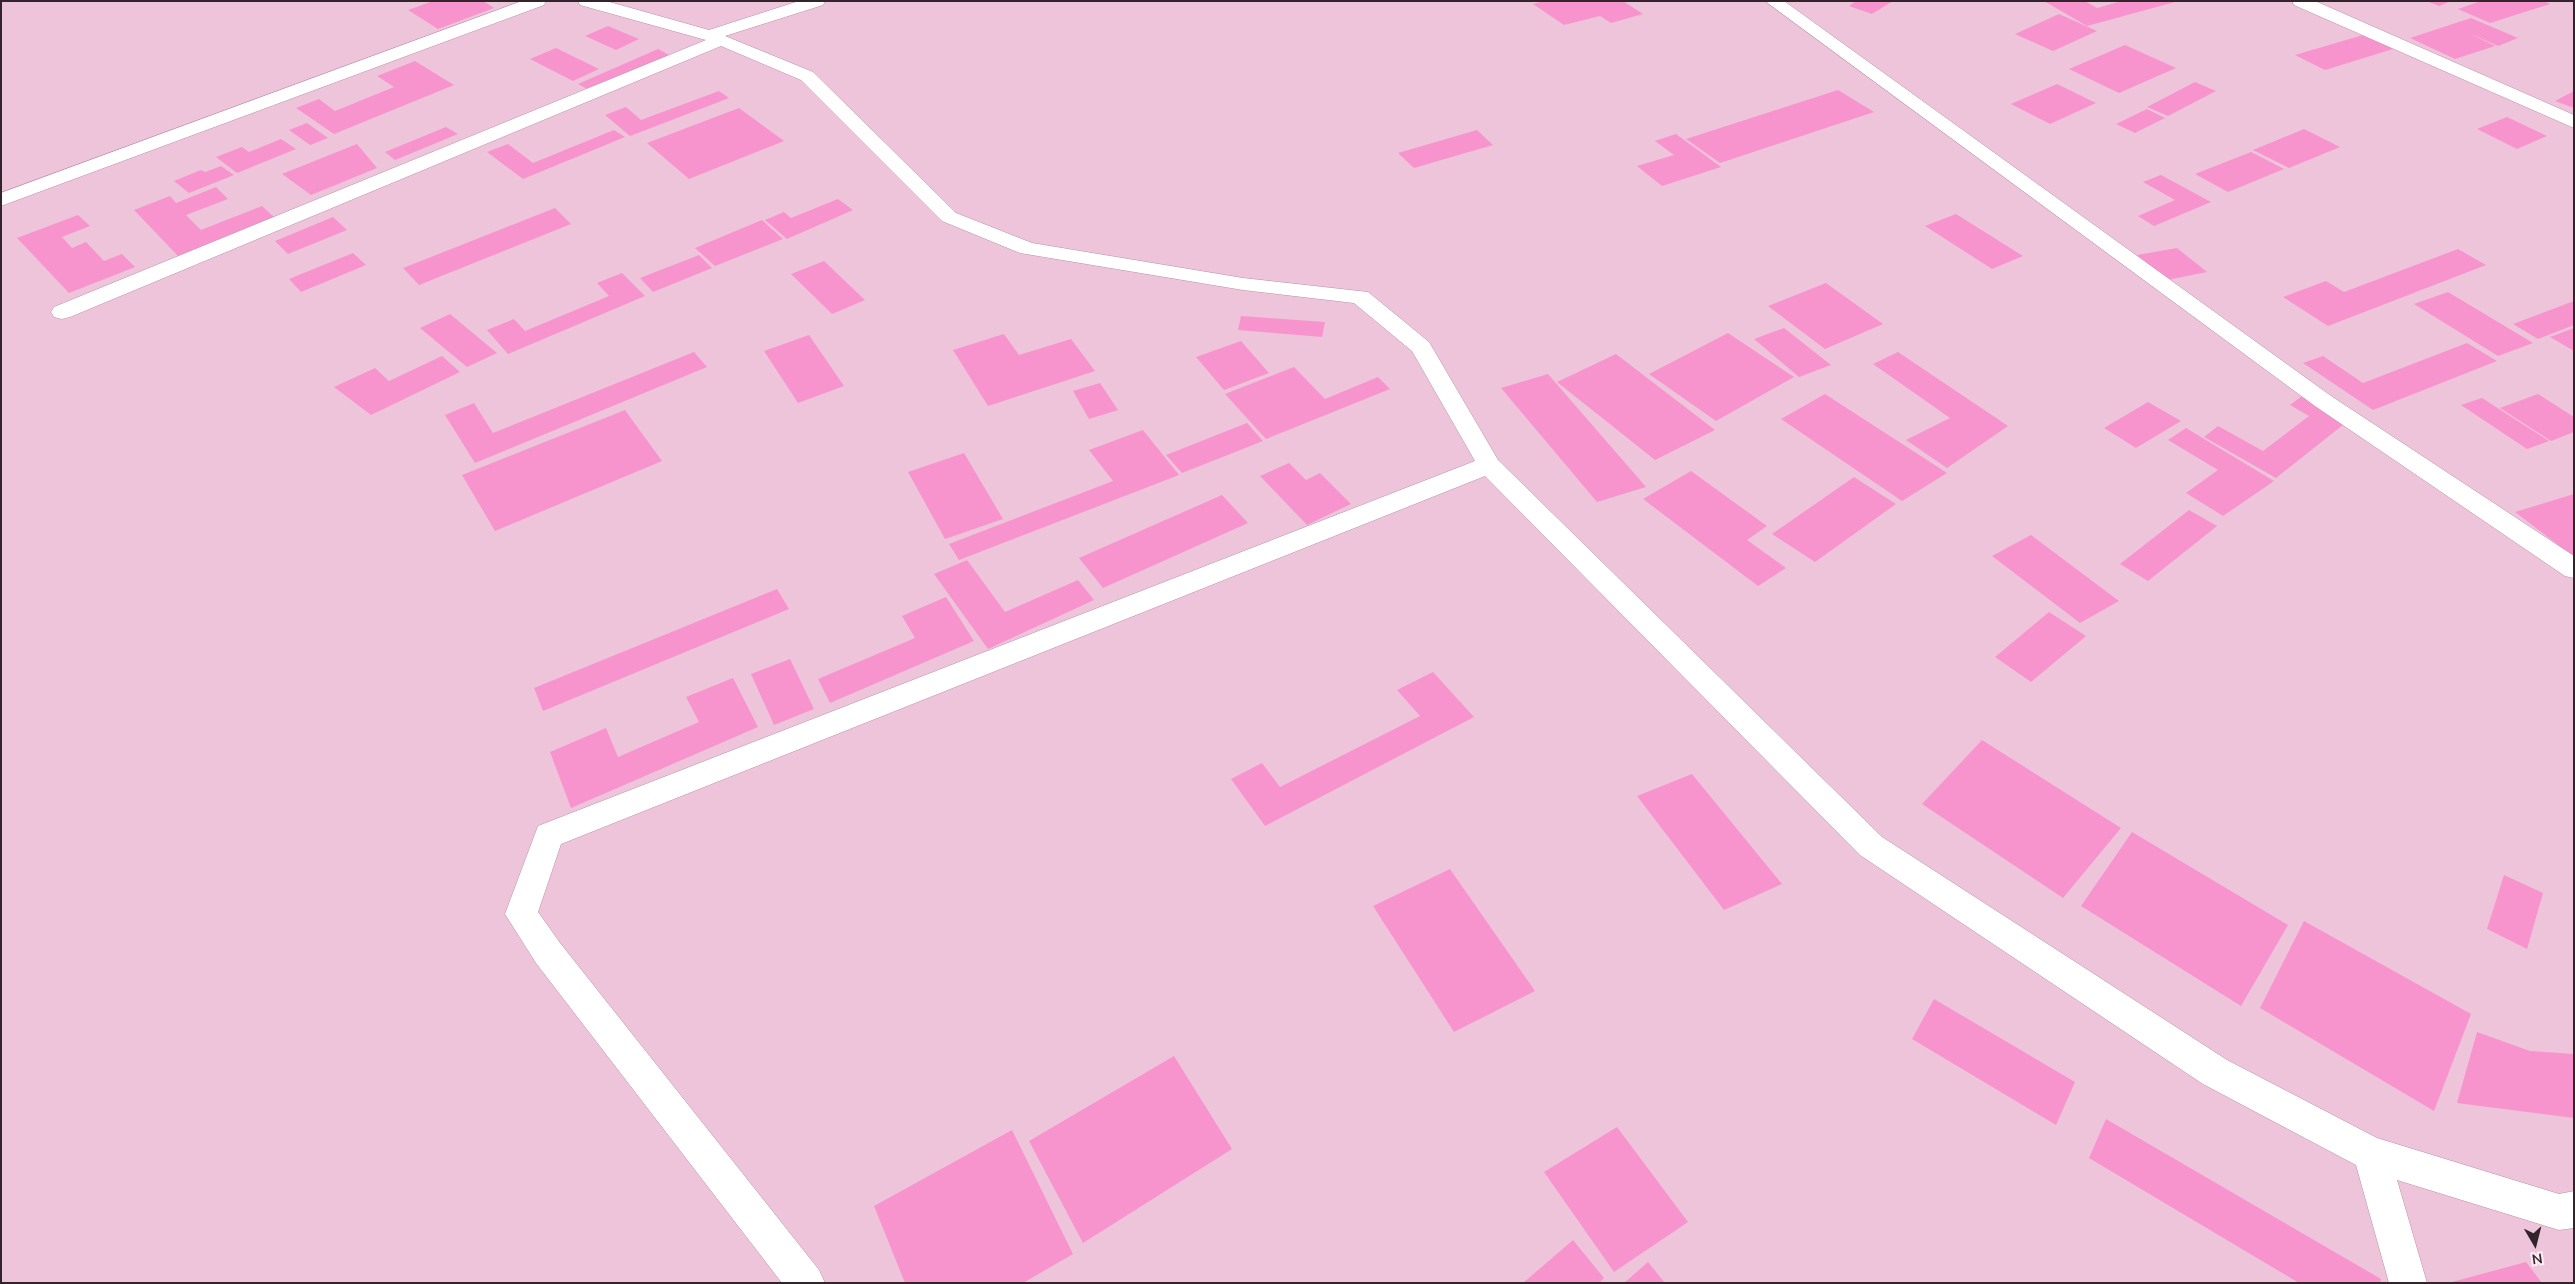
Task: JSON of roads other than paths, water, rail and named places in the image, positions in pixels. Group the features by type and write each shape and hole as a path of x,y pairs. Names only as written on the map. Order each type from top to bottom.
{"street":[{"path":"1,200 538,1"},
{"path":"586,1 715,38 807,76 950,217 1027,249 1243,284 1360,298 1421,347 1489,465 1871,846 2215,1072 2371,1154 2559,1212 2574,1209"},
{"path":"753,1 766,17"},
{"path":"62,312 715,38 766,17 817,1"},
{"path":"1773,1 2323,400 2574,569"},
{"path":"2300,1 2574,122"},
{"path":"806,1283 548,953 520,914 548,835 1489,465"},
{"path":"2371,1154 2408,1283"}]}
